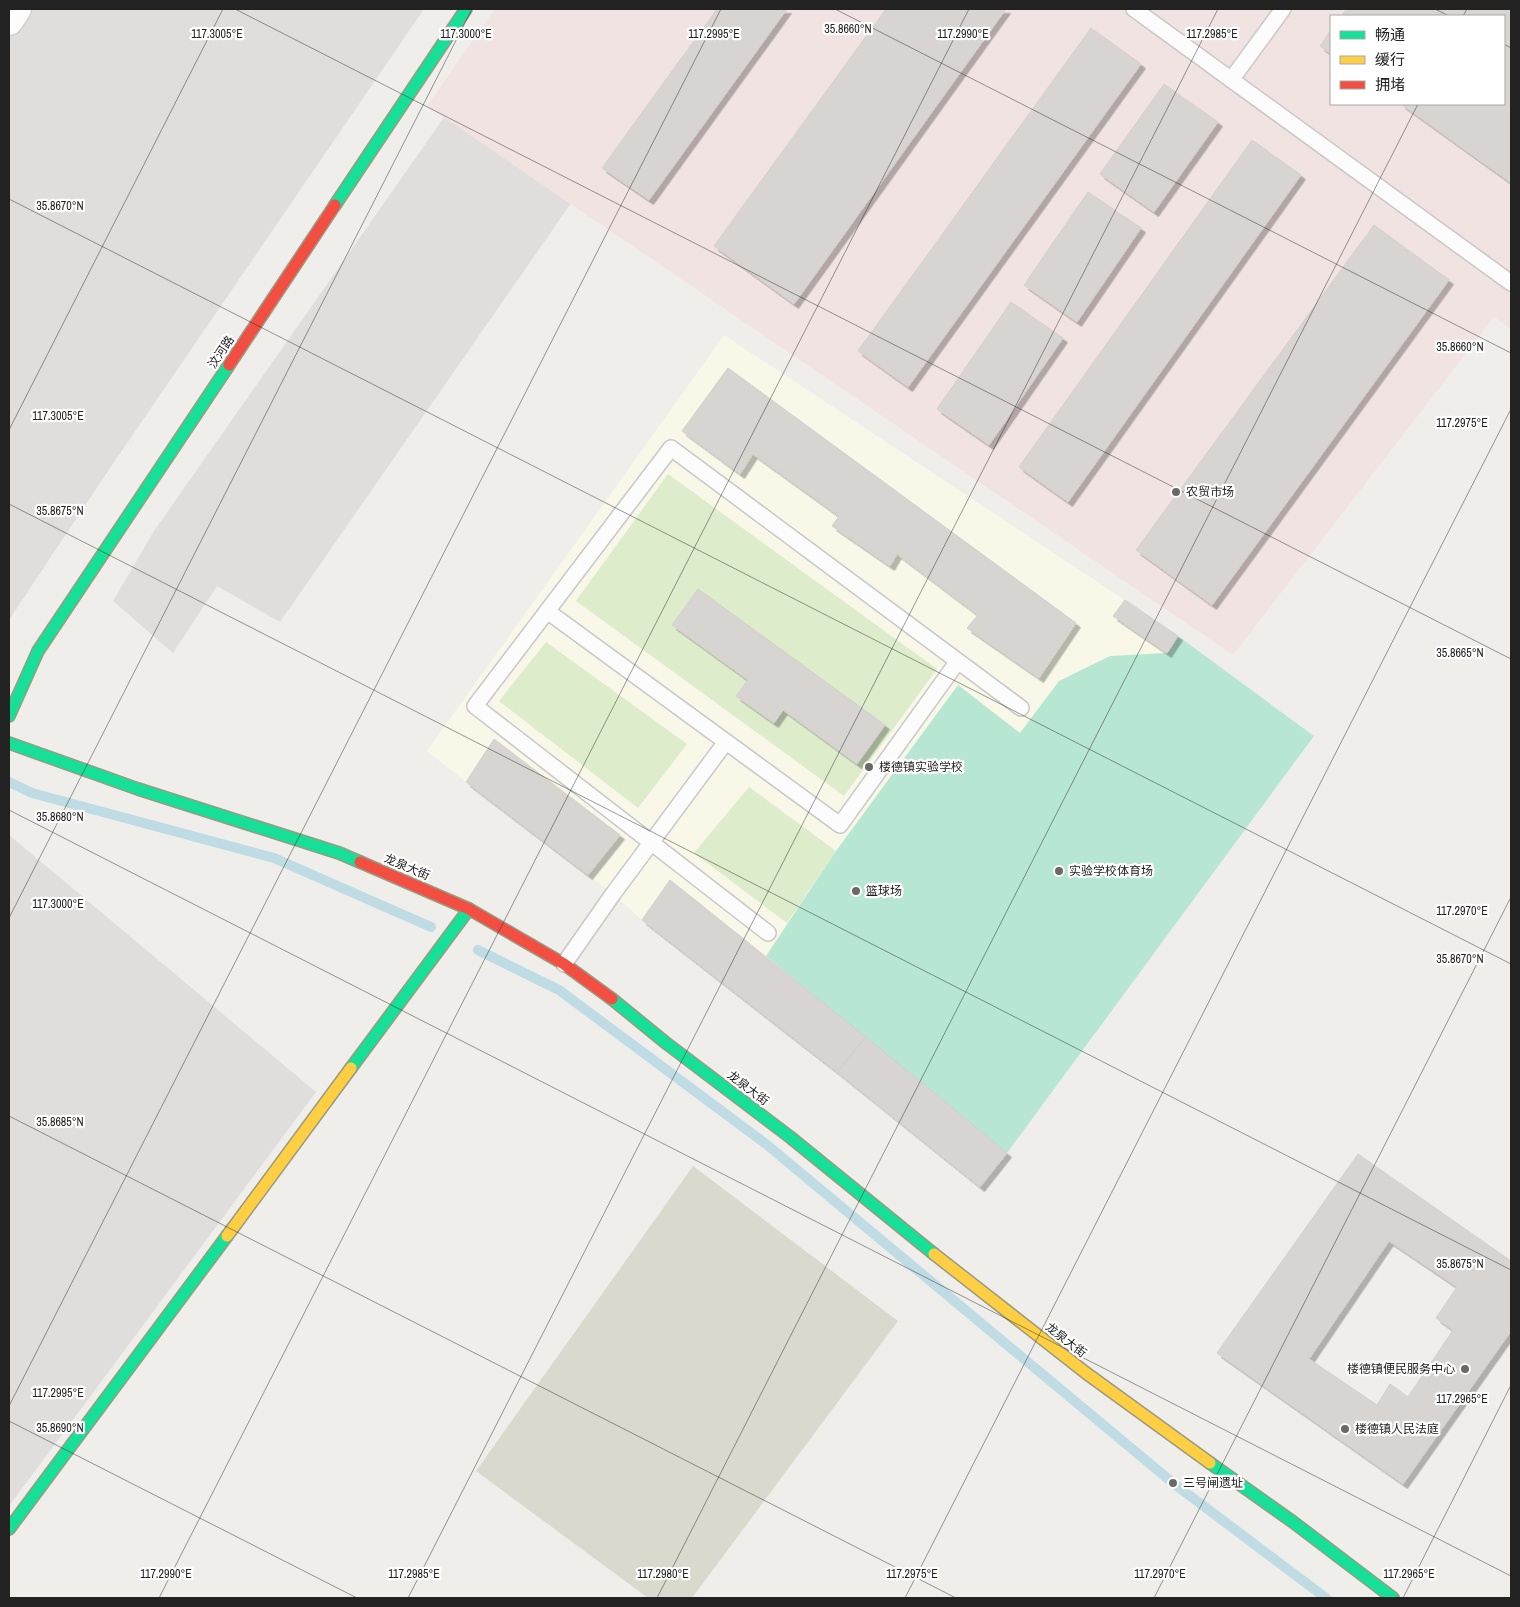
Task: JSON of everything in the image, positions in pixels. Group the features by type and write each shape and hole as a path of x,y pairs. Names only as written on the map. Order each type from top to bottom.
{"street":[{"path":"9,21 17,9"},
{"name":"汶河路","path":"9,716 38,651 466,9"},
{"name":"龙泉大街","path":"9,743 138,789 339,853 469,909 564,964 600,989 666,1043 790,1137 947,1266 1086,1373 1294,1522 1393,1598"},
{"path":"9,1529 469,909"}],"lane":[{"path":"1134,9 1511,283"},
{"path":"1231,80 1282,9"},
{"path":"768,933 476,706 671,448 1021,708"},
{"path":"547,611 725,743 840,825 958,661"},
{"path":"564,964 725,743"}],"shaded area":[{"path":"9,9 424,9 112,465 9,620"},
{"name":"农贸市场","path":"495,9 1511,9 1511,329 1494,317 1233,655 427,106"},
{"path":"520,9 706,9 280,622 217,586 173,653 113,601 154,531"},
{"name":"楼德镇实验学校","path":"724,335 1178,636 1314,736 980,1187 837,1072 642,920 613,894 427,751"},
{"path":"9,835 316,1092 9,1506"},
{"path":"693,1166 898,1321 692,1598 648,1598 476,1471"}],"green space":[{"path":"668,474 937,669 844,796 576,601"},
{"path":"1178,636 1314,736 1007,1153 766,956 836,851 958,685 1020,733 1059,681 1110,656 1167,653"},
{"path":"546,642 687,744 638,808 499,701"},
{"path":"749,787 836,851 787,923 694,853"}],"building":[{"path":"717,9 787,9 649,200 602,168"},
{"path":"886,9 1006,9 794,304 714,246"},
{"path":"1347,9 1511,9 1511,183 1402,105 1505,105 1505,15 1342,15"},
{"path":"1091,28 1141,64 908,387 858,351"},
{"path":"1330,31 1330,53 1320,46"},
{"path":"1164,84 1218,122 1154,212 1100,174"},
{"path":"1252,140 1301,175 1068,502 1019,467"},
{"path":"1088,192 1141,228 1077,322 1024,285"},
{"path":"1374,225 1449,280 1212,605 1136,550"},
{"path":"1011,302 1063,338 989,445 937,409"},
{"path":"728,368 1076,623 1039,678 967,628 978,615 897,554 890,566 832,526 839,516 753,454 740,474 682,431"},
{"path":"698,589 885,725 857,764 783,710 774,723 736,696 748,680 672,625"},
{"path":"1125,600 1178,636 1167,653 1113,616"},
{"path":"494,739 620,835 588,875 466,782"},
{"path":"670,880 866,1037 837,1072 642,920"},
{"path":"866,1037 1007,1153 980,1187 837,1072"},
{"path":"1358,1154 1511,1261 1511,1331 1403,1484 1217,1353","holes":["1389,1241 1457,1287 1436,1318 1453,1330 1408,1397 1390,1384 1377,1405 1309,1359"]}],"waterway":[{"path":"9,782 32,793 274,858 431,927"},
{"path":"478,950 559,990 766,1144 1173,1483 1326,1598"}],"traffic: fast":[{"path":"335,205 466,9"},
{"path":"9,716 38,651 229,365"},
{"path":"9,743 138,789 339,853 360,862"},
{"path":"351,1068 469,909"},
{"path":"612,999 666,1043 790,1137 934,1254"},
{"path":"9,1529 227,1236"},
{"path":"1210,1463 1293,1522 1393,1598"}],"traffic: slow":[{"path":"227,1236 351,1068"},
{"path":"934,1254 1086,1373 1210,1463"}],"traffic: jam":[{"path":"229,365 335,205"},
{"path":"360,862 469,909 564,964 612,999"}],"place":[{"name":"农贸市场","path":"1176,492"},
{"name":"楼德镇实验学校","path":"869,767"},
{"name":"实验学校体育场","path":"1059,871"},
{"name":"篮球场","path":"856,891"},
{"name":"楼德镇便民服务中心","path":"1465,1369"},
{"name":"楼德镇人民法庭","path":"1345,1429"},
{"name":"三号闸遗址","path":"1173,1483"}]}
